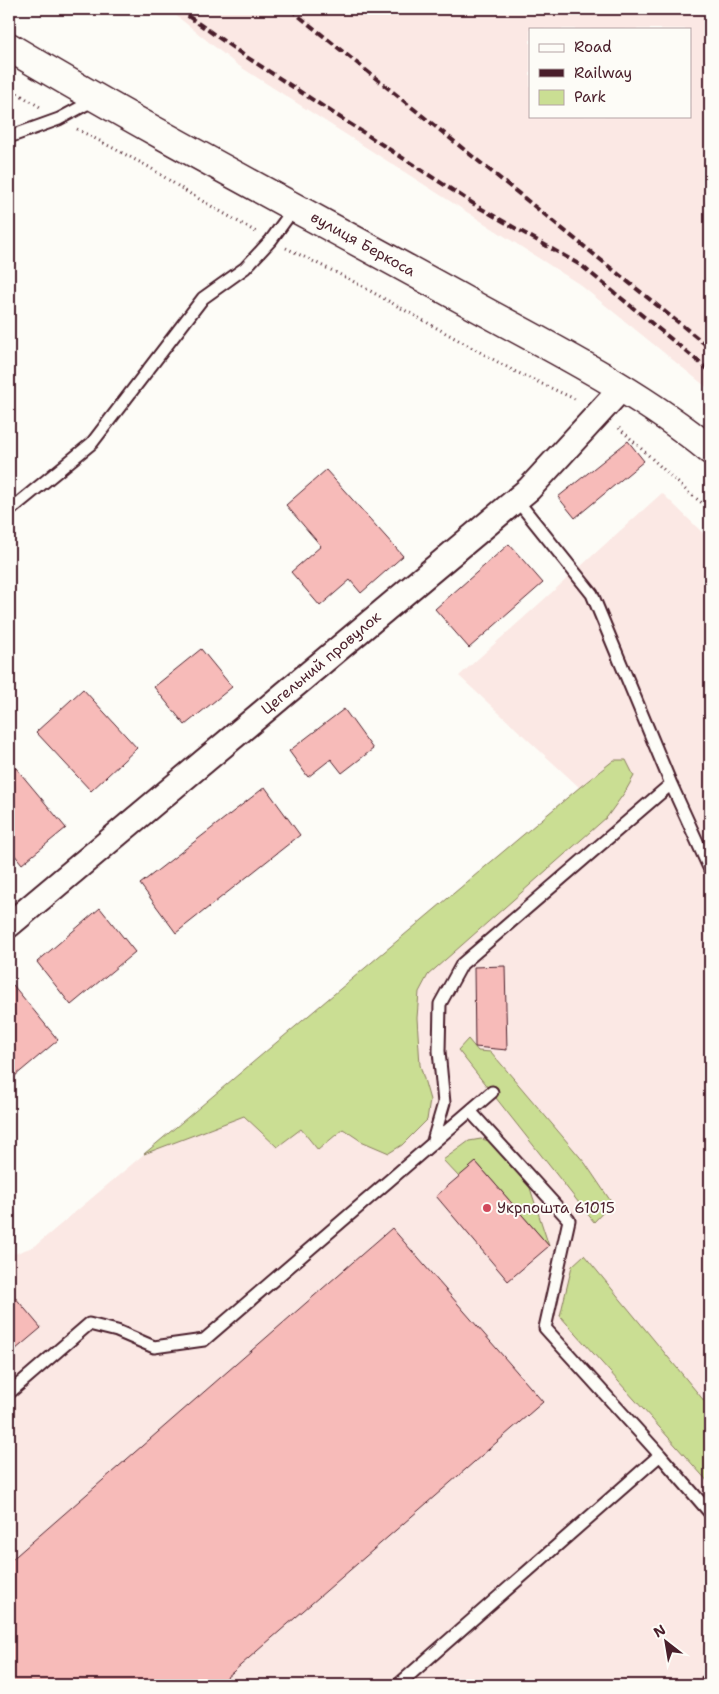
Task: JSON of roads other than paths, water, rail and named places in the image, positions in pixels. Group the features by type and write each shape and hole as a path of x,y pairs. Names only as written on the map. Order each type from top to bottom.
{"street":[{"name":"вулиця Беркоса","path":"9,47 96,99 295,206 622,388 696,438 710,450"},
{"name":"Цегельний провулок","path":"9,925 529,489 622,388"}],"lane":[{"path":"9,137 59,119 96,99"},
{"path":"9,511 92,443 203,298 245,268 271,240 295,206"},
{"path":"516,499 592,594 671,784 710,870"},
{"path":"432,1144 444,1104 439,1051 440,1004 462,964 671,784"},
{"path":"9,1393 89,1324 117,1331 154,1347 204,1340 492,1092"},
{"path":"470,1111 569,1220 545,1328 710,1513"},
{"path":"398,1685 660,1455"}],"railway":[{"path":"178,9 242,54 480,208 582,266 710,371"},
{"path":"290,9 710,348"},
{"path":"691,1685 710,1673"}],"place":[{"name":"Укрпошта 61015","path":"487,1208"}]}
